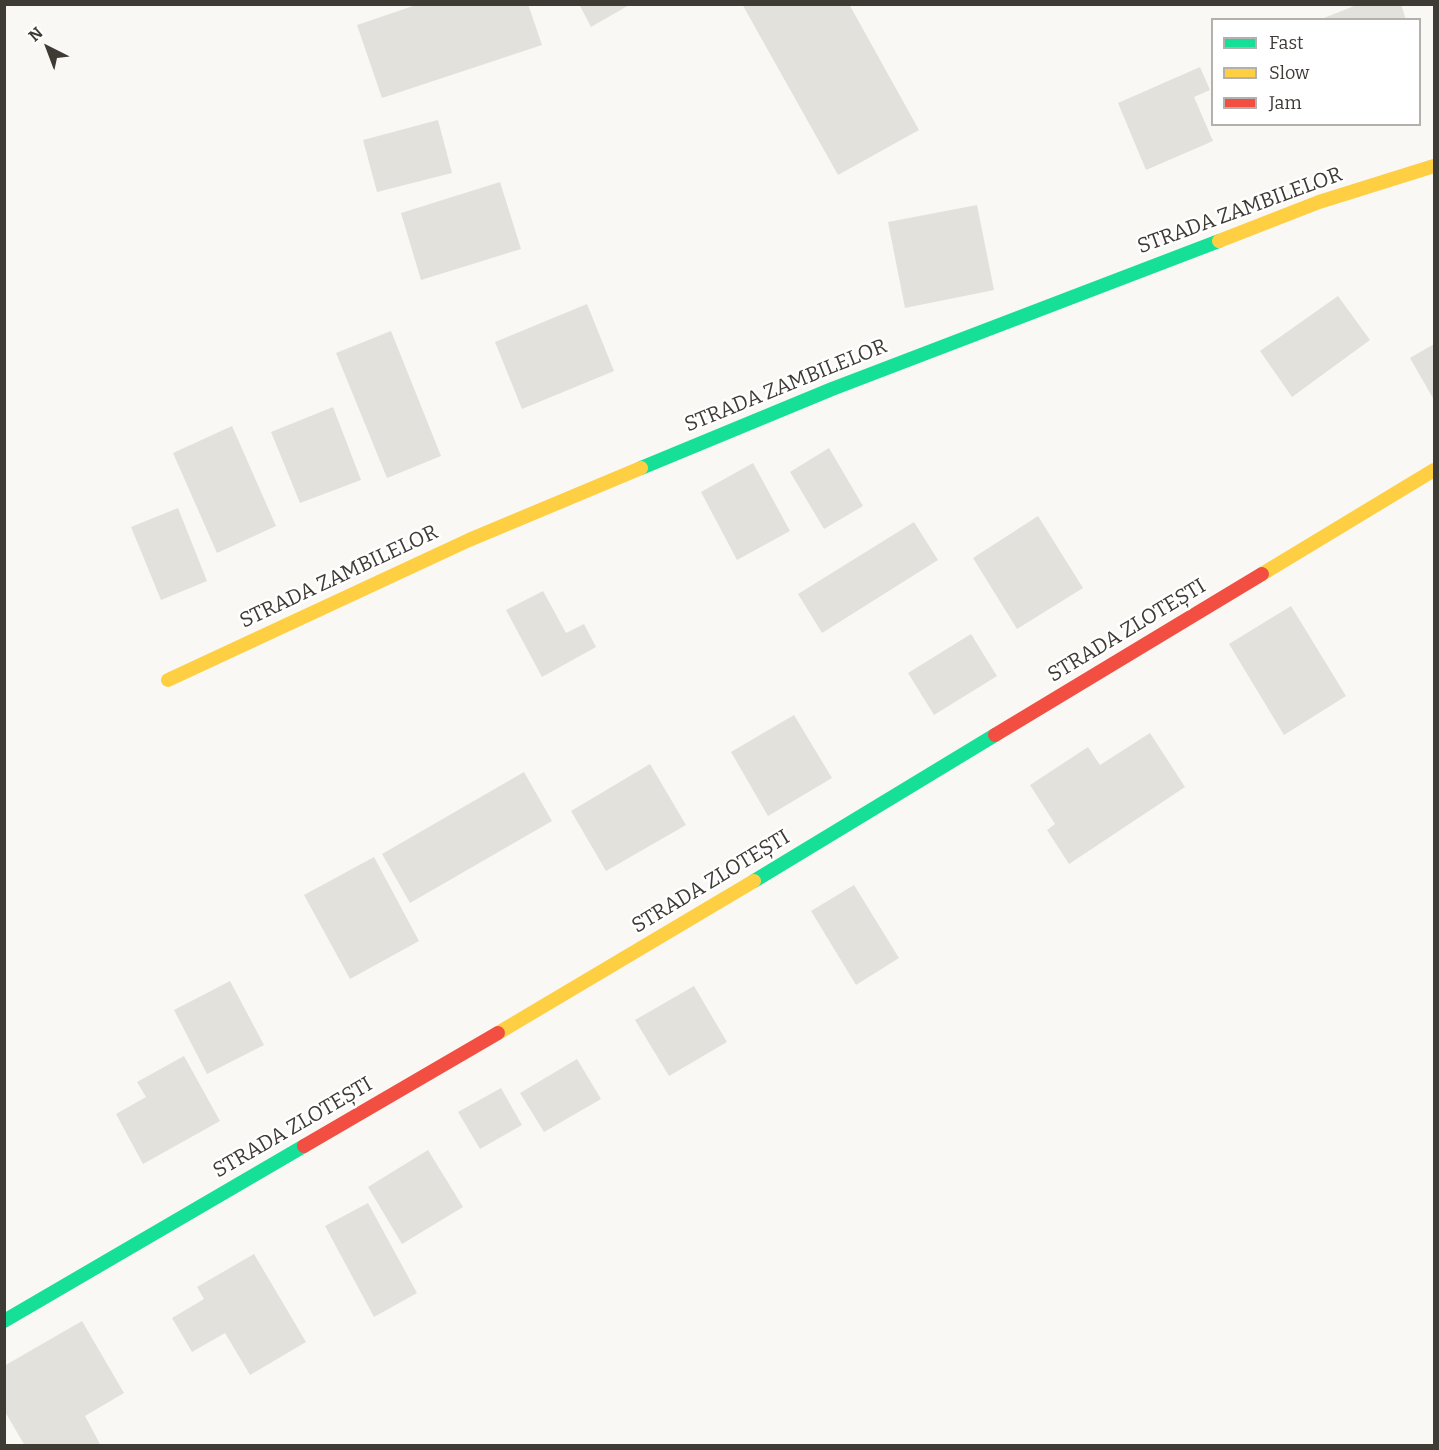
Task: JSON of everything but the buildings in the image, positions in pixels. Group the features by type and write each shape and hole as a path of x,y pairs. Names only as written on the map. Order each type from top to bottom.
{"street":[{"name":"STRADA ZAMBILELOR","path":"168,680 469,540 832,389 1319,202 1434,166"},
{"name":"STRADA ZLOTEȘTI","path":"4,1321 606,970 1434,470"}],"traffic: fast":[{"path":"641,468 832,389 1219,241"},
{"path":"754,881 995,735"},
{"path":"4,1321 304,1146"}],"traffic: slow":[{"path":"1219,241 1319,202 1434,166"},
{"path":"168,680 469,540 641,468"},
{"path":"1262,574 1434,470"},
{"path":"498,1033 754,881"}],"traffic: jam":[{"path":"995,735 1262,574"},
{"path":"304,1146 498,1033"}]}
